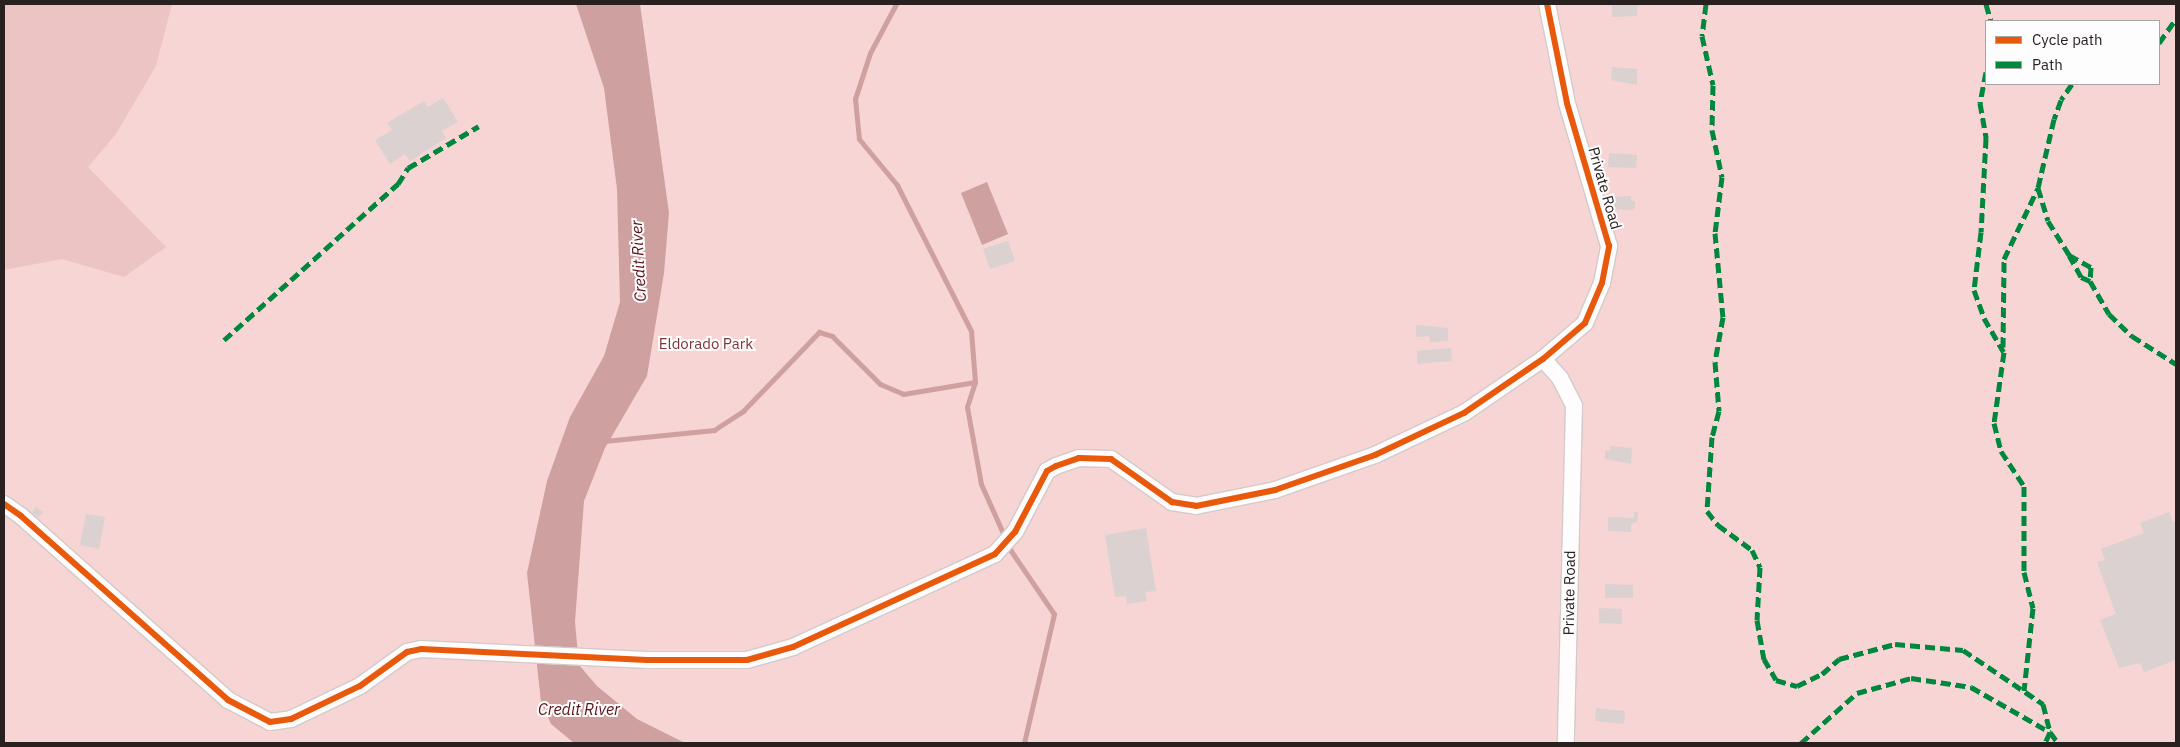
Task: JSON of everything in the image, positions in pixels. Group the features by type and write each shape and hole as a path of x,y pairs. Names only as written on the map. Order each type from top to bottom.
{"street":[{"name":"Private Road","path":"1547,4 1567,103 1609,246 1602,283 1585,323 1543,359 1560,378 1574,406 1566,743"},
{"path":"4,504 21,516 228,700 270,722 291,720 360,686 407,652 421,649 522,654 576,654 647,660 747,660 793,647 995,554 1015,532 1047,471 1056,466 1079,458 1111,459 1172,502 1196,506 1275,490 1375,455 1464,413 1543,359"}],"green space":[{"name":"Eldorado Park","path":"4,4 2176,4 2176,743 4,743"}],"shaded area":[{"path":"4,4 172,4 156,66 116,134 88,167 166,247 124,277 62,259 4,270"}],"water":[{"name":"Credit River","path":"576,4 640,4 669,213 664,273 647,376 605,448 584,501 575,622 579,665 597,686 637,719 685,743 574,743 551,724 541,702 527,573 547,481 570,417 604,356 620,302 617,189 604,88"},
{"path":"987,182 1008,234 982,245 961,193"}],"building":[{"path":"1612,4 1638,4 1637,16 1612,17"},
{"path":"1612,67 1637,69 1637,85 1611,80"},
{"path":"443,98 458,122 442,131 446,138 410,161 405,154 390,164 375,140 392,130 387,123 424,101 428,107"},
{"path":"1609,153 1637,155 1636,168 1608,167"},
{"path":"1631,196 1631,201 1635,201 1635,208 1632,210 1608,209 1608,197"},
{"path":"1008,241 1015,261 990,269 983,249"},
{"path":"1416,325 1448,328 1448,341 1430,342 1429,336 1416,337"},
{"path":"1451,348 1452,361 1417,364 1417,351"},
{"path":"1610,446 1632,448 1631,464 1605,459 1605,451 1610,451"},
{"path":"36,507 43,512 39,518 32,513"},
{"path":"1634,512 1638,512 1637,522 1631,524 1631,532 1608,531 1608,517 1634,518"},
{"path":"2169,512 2173,522 2176,521 2176,660 2144,672 2140,663 2119,668 2100,620 2116,614 2097,562 2105,560 2101,549 2144,533 2140,523"},
{"path":"86,514 105,517 99,549 80,545"},
{"path":"1146,528 1156,591 1145,592 1147,601 1127,604 1126,596 1115,597 1105,535"},
{"path":"1605,584 1633,585 1633,598 1605,598"},
{"path":"1599,608 1622,609 1622,624 1599,623"},
{"path":"1596,708 1625,711 1624,724 1595,721"}],"waterway":[{"path":"896,4 870,53 855,99 859,139 897,185 971,331 975,382 967,407 981,484 1011,551 1054,614 1024,743"},
{"path":"604,441 714,430 743,411 819,332 832,336 880,384 903,394 975,382"}],"marked path":[{"path":"1706,4 1702,36 1713,85 1712,130 1722,177 1715,233 1723,317 1715,362 1719,411 1712,437 1707,511 1718,525 1752,550 1760,567 1757,620 1764,659 1776,680 1797,686 1822,674 1839,659 1895,644 1963,650 2043,704 2050,732 2045,743"},
{"path":"1986,4 1991,20"},
{"path":"2160,42 2176,19"},
{"path":"1985,77 1980,103 1986,138 1981,232 1974,290 1984,318 2004,352 1994,423 2001,451 2024,486 2024,572 2033,608 2024,691"},
{"path":"2071,85 2061,100 2054,119 2038,188 2048,221 2069,255 2091,267 2090,281 2109,314 2132,336 2176,364"},
{"path":"224,340 398,184 408,168 479,126"},
{"path":"2003,347 2004,259 2038,188"},
{"path":"2069,255 2081,277 2090,281"},
{"path":"1801,743 1857,693 1911,678 1971,687 2050,732 2058,743"}],"cycle path":[{"path":"4,504 21,516 228,700 270,722 291,719 360,686 407,652 421,649 647,660 747,660 793,647 995,554 1015,532 1047,471 1056,466 1079,458 1111,459 1172,502 1196,506 1275,490 1375,455 1464,413 1543,359 1585,323 1602,283 1609,246 1567,103 1547,4"}]}
